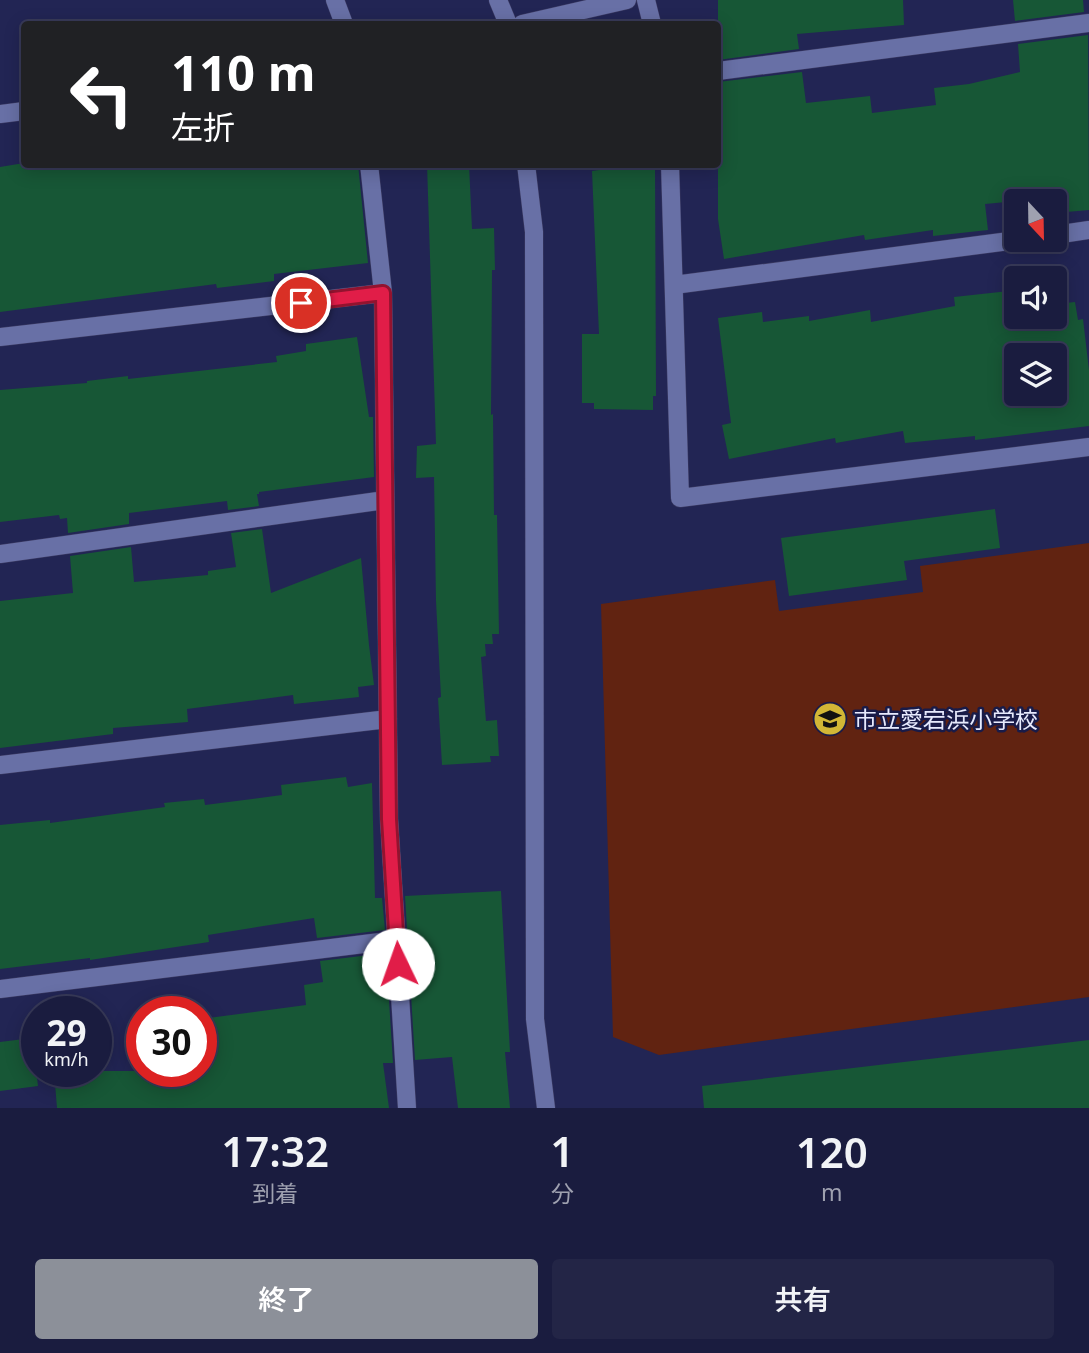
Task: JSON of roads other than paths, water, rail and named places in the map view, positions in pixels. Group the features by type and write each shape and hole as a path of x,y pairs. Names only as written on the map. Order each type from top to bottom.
{"street":[{"path":"335,0 343,21"},
{"path":"498,0 507,21"},
{"path":"535,21 627,0"},
{"path":"646,0 651,21"},
{"path":"721,71 1089,23"},
{"path":"0,114 21,111"},
{"path":"369,168 383,293 389,819 407,1108"},
{"path":"526,168 534,232 535,1018 547,1108"},
{"path":"670,168 680,498 1089,447"},
{"path":"1068,233 1089,230"},
{"path":"674,285 1004,242"},
{"path":"0,337 383,293"},
{"path":"0,554 386,500"},
{"path":"0,765 388,719"},
{"path":"0,989 397,940"}],"place":[{"name":"市立愛宕浜小学校","path":"830,719"}]}
